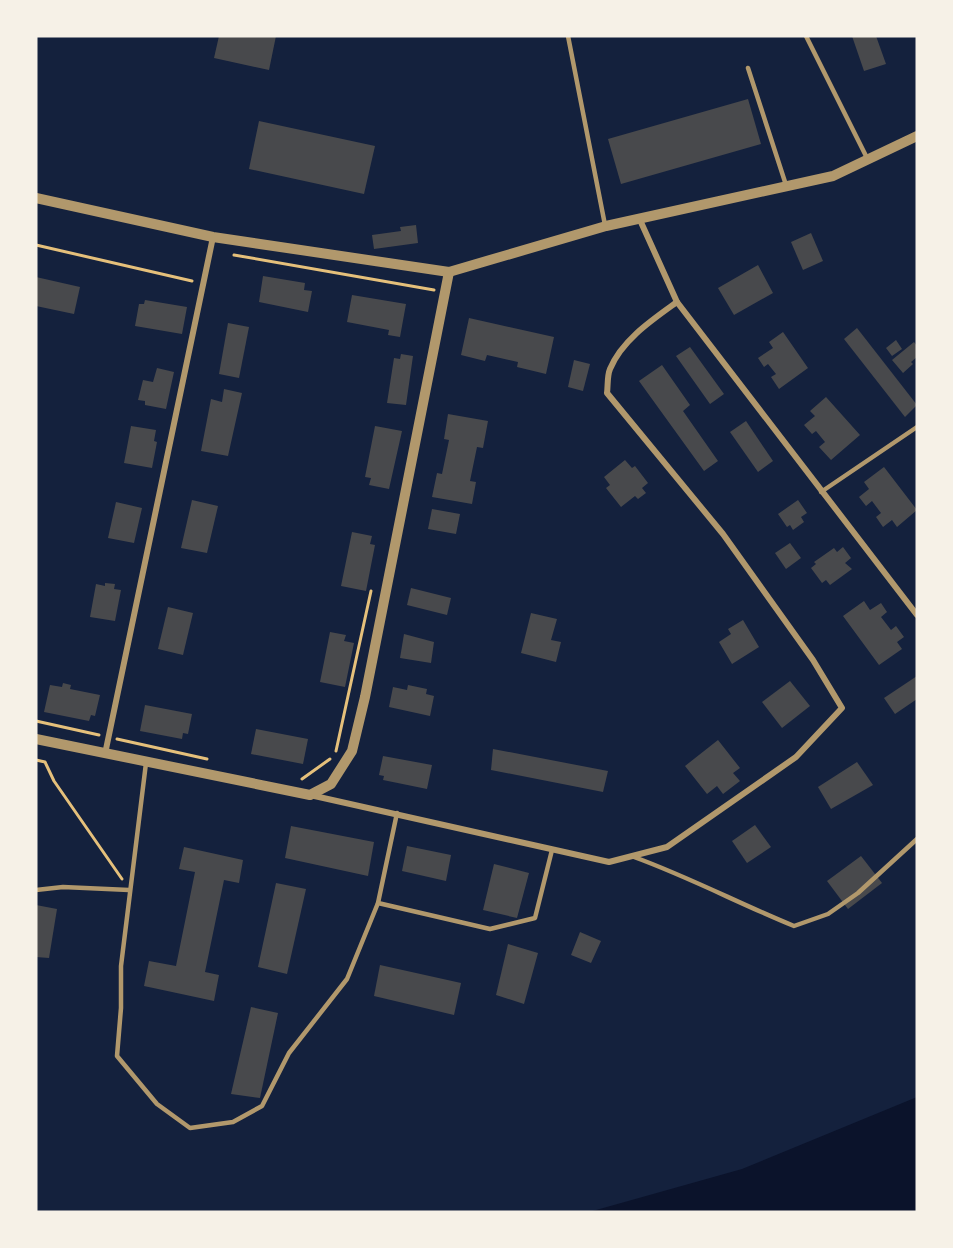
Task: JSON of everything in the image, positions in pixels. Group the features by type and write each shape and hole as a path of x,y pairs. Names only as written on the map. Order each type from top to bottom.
{"street":[{"path":"36,198 213,237 449,272 606,226 833,176 917,136"},
{"path":"640,220 676,302 917,615"},
{"path":"105,754 213,237"},
{"path":"310,795 331,784 352,751 449,272"},
{"path":"36,739 397,813 609,862 668,847 796,758 842,708 813,660 723,534 607,393 609,371 622,349 644,326 676,302"}],"lane":[{"path":"568,36 606,226"},
{"path":"806,36 868,161"},
{"path":"748,68 786,186"},
{"path":"821,492 917,427"},
{"path":"146,763 121,966 121,1008 117,1056 157,1104 190,1128 233,1122 262,1106 289,1053 347,979 378,903 397,813"},
{"path":"634,857 684,875 732,901 794,926 828,914 851,899 917,839"},
{"path":"378,903 490,929 535,918 552,850"},
{"path":"36,890 63,887 129,890"}],"path":[{"path":"36,245 203,284"},
{"path":"210,254 225,254 436,291"},
{"path":"292,777 303,779 335,755 373,581"},
{"path":"36,721 214,760"},
{"path":"36,760 45,762 54,781 129,890"}],"water":[{"path":"917,1097 917,1212 589,1212 742,1169"}],"building":[{"path":"219,36 276,36 269,70 214,58"},
{"path":"852,36 876,36 886,64 864,71"},
{"path":"748,99 761,144 621,184 608,139"},
{"path":"259,121 375,146 364,194 249,169"},
{"path":"416,225 418,243 374,249 372,235 401,231 400,227"},
{"path":"811,233 823,261 803,270 791,242"},
{"path":"758,265 773,293 734,315 718,288"},
{"path":"263,276 305,283 304,290 312,291 308,312 259,302"},
{"path":"36,277 80,287 74,314 36,306"},
{"path":"352,295 406,304 400,337 388,335 389,330 347,322"},
{"path":"145,300 187,307 182,334 135,326 139,304 144,304"},
{"path":"469,318 554,337 546,374 517,367 518,362 487,355 485,361 461,355"},
{"path":"228,323 249,327 239,378 219,374"},
{"path":"857,328 917,405 905,417 844,339"},
{"path":"783,332 808,368 779,389 771,377 776,374 768,364 764,367 758,358 773,348 769,342"},
{"path":"896,340 902,349 892,356 886,348"},
{"path":"914,342 917,346 917,357 903,373 892,360"},
{"path":"690,347 724,394 710,404 676,356"},
{"path":"401,354 413,356 406,405 387,403 394,358 400,359"},
{"path":"574,360 590,364 583,391 568,387"},
{"path":"662,365 690,405 683,411 718,461 704,471 639,381"},
{"path":"157,368 174,372 166,409 145,405 145,401 138,400 143,380 153,382"},
{"path":"224,389 242,393 228,456 201,451 211,399 222,402"},
{"path":"826,397 860,435 831,460 819,447 825,442 816,431 812,434 804,425 815,416 810,411"},
{"path":"448,414 488,421 483,448 477,447 470,481 476,482 472,504 432,497 437,473 442,474 449,440 444,439"},
{"path":"746,421 773,461 758,472 730,432"},
{"path":"131,426 156,430 154,441 157,442 152,468 124,463"},
{"path":"375,426 402,431 389,489 369,485 371,478 365,477"},
{"path":"625,460 632,468 635,466 648,483 642,488 646,493 638,499 635,496 621,507 606,488 610,485 604,477"},
{"path":"884,467 917,510 897,527 892,520 883,527 876,517 881,513 872,501 866,506 859,497 869,489 864,482"},
{"path":"192,500 218,506 207,553 181,548"},
{"path":"798,500 807,513 801,517 804,522 793,530 790,525 787,527 778,514"},
{"path":"116,502 142,508 134,543 108,538"},
{"path":"432,509 460,514 456,534 428,529"},
{"path":"352,532 372,536 370,544 375,545 366,591 341,586"},
{"path":"790,543 801,558 786,569 775,553"},
{"path":"843,547 851,558 845,563 852,569 830,585 826,580 822,583 811,568 816,564 814,562 834,548 837,552"},
{"path":"105,583 115,584 114,589 121,590 115,621 90,617 96,584 105,586"},
{"path":"411,588 451,598 447,615 407,605"},
{"path":"864,601 870,610 881,603 887,612 881,617 891,630 896,626 904,637 897,642 902,649 879,665 843,616"},
{"path":"168,607 193,613 183,655 158,649"},
{"path":"531,613 557,619 551,640 561,642 556,662 521,653"},
{"path":"743,620 759,647 732,664 719,642 731,634 728,629"},
{"path":"330,632 346,635 344,641 354,643 345,687 320,682"},
{"path":"404,634 434,642 431,663 400,658"},
{"path":"917,676 917,699 895,714 884,698"},
{"path":"790,681 810,706 782,728 762,702"},
{"path":"63,683 71,685 70,689 100,695 95,716 91,715 89,721 44,712 50,685 62,687"},
{"path":"408,685 427,689 426,694 434,696 430,716 389,707 393,687 407,690"},
{"path":"145,705 192,714 188,734 183,733 182,739 140,731"},
{"path":"256,729 308,739 303,764 251,754"},
{"path":"718,740 740,768 733,773 740,781 723,794 717,786 707,794 685,766"},
{"path":"493,749 608,771 603,792 491,770"},
{"path":"383,756 432,765 427,789 383,780 384,776 379,775"},
{"path":"857,762 873,785 831,809 818,787"},
{"path":"755,825 771,847 747,863 732,841"},
{"path":"291,826 374,842 368,876 285,858"},
{"path":"407,846 451,855 446,881 402,871"},
{"path":"184,847 243,860 239,883 224,880 205,972 219,975 214,1001 144,986 149,961 176,966 195,872 179,869"},
{"path":"861,856 882,883 848,909 827,881"},
{"path":"494,864 529,873 517,918 483,910"},
{"path":"276,883 306,889 287,974 258,967"},
{"path":"36,905 57,909 49,958 36,957"},
{"path":"580,932 601,941 591,963 571,955"},
{"path":"508,944 538,953 524,1004 496,995"},
{"path":"380,965 461,983 454,1015 374,996"},
{"path":"251,1007 278,1013 260,1098 231,1094"}]}
